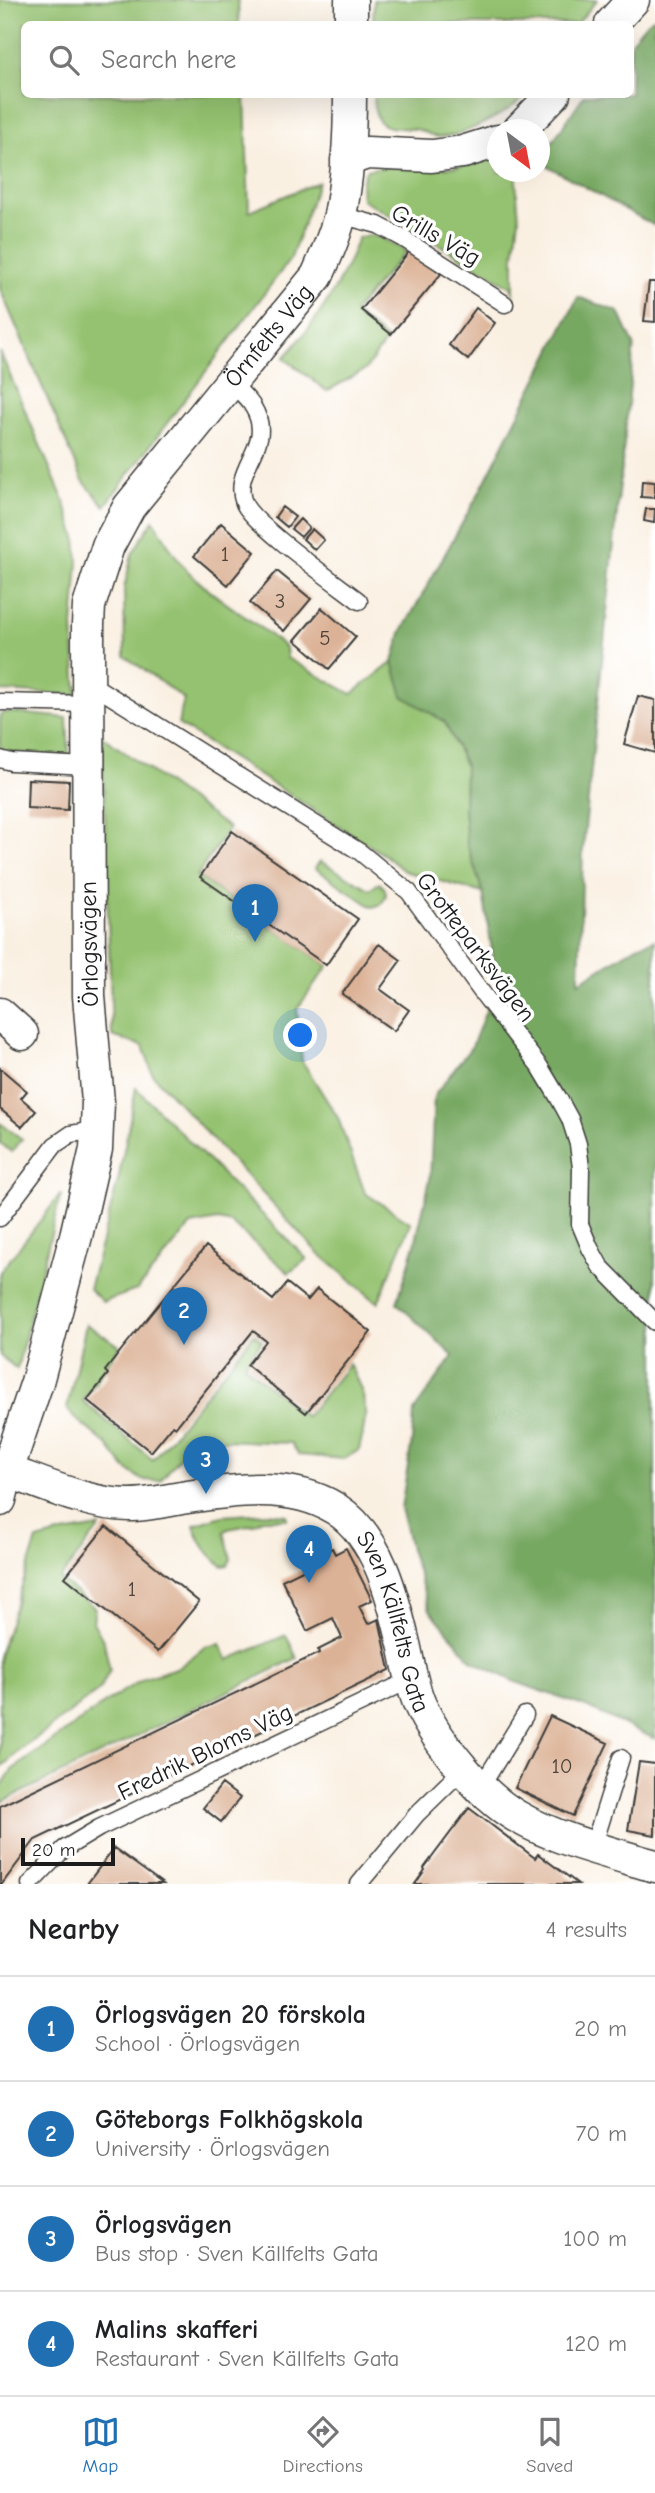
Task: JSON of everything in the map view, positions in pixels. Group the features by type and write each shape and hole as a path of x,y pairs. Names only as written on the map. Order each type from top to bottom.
{"street":[{"path":"351,0 351,21"},
{"path":"614,21 633,0"},
{"name":"Örnfelts Väg","path":"108,546 129,507 317,276 340,215 347,160 350,98"},
{"path":"530,119 550,98"},
{"path":"347,160 367,153 432,156 487,144"},
{"name":"Örlogsvägen","path":"4,1486 37,1382 73,1248 90,1179 96,1130 98,1102 89,996 89,606 108,546"},
{"name":"Sven Källfelts Gata","path":"4,1486 128,1505 206,1494 273,1490 315,1499 335,1508 357,1528 379,1564 393,1600 420,1704 440,1738 472,1777 490,1797 516,1816 593,1847 655,1866"}],"lane":[{"name":"Grills Väg","path":"340,215 377,225 404,239 505,304"},
{"path":"231,383 252,404 258,417 260,432 256,452 244,471 241,482 246,508 265,527 359,601"},
{"path":"0,702 88,693"},
{"name":"Grotteparksvägen","path":"88,693 360,852 410,892 483,994 540,1067 558,1097 570,1119 578,1144 581,1168 580,1224 585,1236 600,1266 655,1321"},
{"path":"0,759 10,762 87,766"},
{"path":"0,1218 55,1145 71,1134 96,1130"},
{"name":"Fredrik Bloms Väg","path":"30,1884 64,1849 99,1828 412,1679"},
{"path":"359,1884 417,1814 472,1777 525,1715"},
{"path":"593,1847 621,1758"}],"green space":[{"path":"0,0 238,0 239,21 21,21 21,98 245,98 249,211 318,182 291,258 105,506 83,481 0,289"},
{"path":"374,0 597,0 580,21 373,21"},
{"path":"655,17 655,226 550,167 550,145 582,98 634,98 634,37"},
{"path":"374,98 523,98 485,122 449,136 439,137 417,129 388,126 378,120"},
{"path":"487,160 487,182 516,182 519,219 514,256 514,295 511,287 362,199 361,184 366,170 384,167 453,167"},
{"path":"368,235 382,238 406,251 354,312 387,340 365,370 327,391 284,358 327,302 358,238"},
{"path":"578,297 619,312 634,345 583,850 579,982 637,946 655,940 655,1739 586,1707 513,1681 472,1661 430,1610 410,1549 401,1508 414,1411 453,1356 397,1303 415,1244 430,1179 434,1096 472,1046 497,983 483,893 467,844 464,809 465,765 445,722 403,696 393,662 401,633 479,493"},
{"path":"0,352 64,501 76,537 78,562 73,626 77,695 0,691"},
{"path":"153,520 183,566 207,589 286,648 287,658 352,694 393,662 403,695 445,722 465,766 464,809 467,844 483,893 404,871 386,856 178,724 184,699 125,656 124,589 132,554"},
{"path":"8,712 67,718 69,756 0,752 0,714"},
{"path":"102,736 229,828 197,876 328,966 297,1009 302,1061 338,1118 365,1193 411,1223 378,1303 317,1252 153,1075 143,1046 112,1036"},
{"path":"320,861 370,889 379,883 385,890 384,901 372,907 315,868"},
{"path":"136,1088 307,1259 289,1273 231,1223 218,1220 191,1225 137,1290 103,1302 89,1289 118,1181"},
{"path":"0,1123 22,1139 12,1152 0,1143"},
{"path":"61,1194 17,1369 0,1356 0,1272"},
{"path":"86,1324 120,1346 83,1401 153,1460 254,1334 262,1341 244,1365 306,1417 349,1364 365,1406 359,1450 344,1459 299,1455 291,1443 195,1439 160,1481 142,1480 125,1468 106,1444 67,1408"},
{"path":"266,1513 287,1515 287,1519 262,1519 254,1524 228,1529 224,1532 231,1559 228,1565 223,1566 205,1548 194,1525 222,1516"},
{"path":"100,1527 60,1579 95,1608 93,1622 104,1642 110,1670 99,1690 0,1769 0,1653 37,1540"},
{"path":"286,1635 297,1658 0,1803 0,1788 12,1770 112,1698 145,1678 179,1667 205,1647 220,1644 228,1660"}],"building":[{"path":"411,249 441,274 391,334 361,310"},
{"path":"649,282 655,282 655,322 644,321"},
{"path":"476,308 495,323 468,360 449,345"},
{"path":"642,481 655,482 655,498 641,497"},
{"path":"282,507 295,517 287,527 275,517"},
{"path":"646,509 655,509 654,523 644,521"},
{"path":"300,519 309,528 301,537 291,529"},
{"path":"221,523 255,552 228,585 194,556"},
{"path":"312,529 324,540 315,550 303,539"},
{"path":"277,571 311,599 284,631 250,603"},
{"path":"322,608 356,637 329,669 295,640"},
{"path":"638,696 655,700 655,753 624,744"},
{"path":"28,779 69,781 68,810 27,808"},
{"path":"232,831 358,919 326,965 200,877"},
{"path":"379,944 401,960 380,989 409,1010 394,1031 342,994"},
{"path":"0,1068 27,1091 21,1098 36,1111 22,1127 0,1109"},
{"path":"206,1246 273,1300 287,1283 308,1300 317,1289 371,1332 306,1413 247,1365 266,1341 253,1331 176,1427 173,1425 151,1452 87,1400 108,1374 105,1371"},
{"path":"106,1526 199,1602 158,1652 65,1577"},
{"path":"332,1548 335,1554 346,1548 372,1600 359,1606 368,1624 379,1619 390,1670 35,1840 0,1884 0,1806 319,1653 318,1650 342,1638 333,1618 307,1631 282,1580 319,1562 316,1556"},
{"path":"550,1716 608,1743 573,1816 515,1788"},
{"path":"639,1762 655,1764 655,1835 628,1830"},
{"path":"222,1784 240,1798 221,1822 203,1808"},
{"path":"469,1808 535,1858 538,1854 578,1884 415,1884"},
{"path":"114,1848 163,1884 87,1884"}],"place":[{"name":"Örlogsvägen 20 förskola","path":"255,942"},
{"name":"Göteborgs Folkhögskola","path":"184,1345"},
{"name":"Örlogsvägen","path":"206,1494"},
{"name":"Malins skafferi","path":"309,1583"}]}
